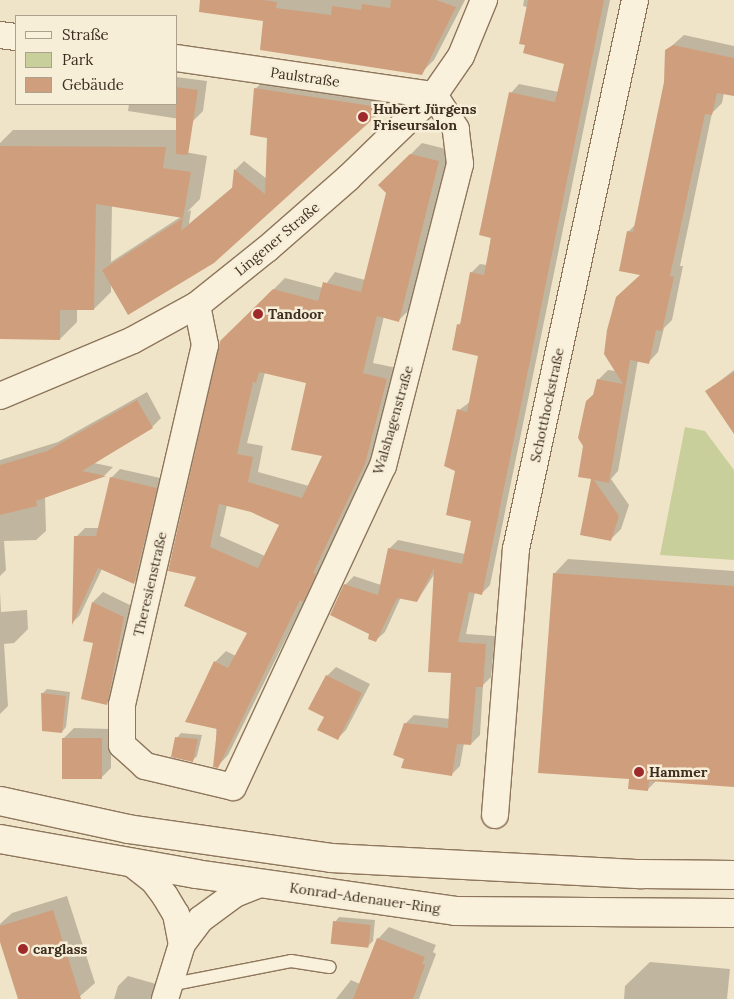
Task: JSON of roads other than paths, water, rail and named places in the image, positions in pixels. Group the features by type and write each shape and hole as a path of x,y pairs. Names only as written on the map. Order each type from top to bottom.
{"main road":[{"path":"0,801 128,829 331,858 641,874 734,875"},
{"name":"Konrad-Adenauer-Ring","path":"0,839 260,884 455,911 734,913"}],"street":[{"name":"Lingener Straße","path":"0,396 133,340 198,305 304,218 434,95 460,56 484,0"},
{"name":"Schotthockstraße","path":"495,815 516,549 635,0"},
{"path":"0,35 15,37"},
{"name":"Paulstraße","path":"178,58 434,95"},
{"name":"Walshagenstraße","path":"233,787 383,466 460,164 456,129 434,95"},
{"name":"Theresienstraße","path":"198,305 205,345 122,705 122,744 145,766 233,787"},
{"path":"131,863 153,880 165,896 176,914 182,944"},
{"path":"167,992 182,944 201,919 219,904 260,884"}],"lane":[{"path":"167,992 291,961 330,967"}],"place":[{"name":"Hubert Jürgens Friseursalon","path":"363,117"},
{"name":"Tandoor","path":"258,314"},
{"name":"Hammer","path":"639,772"},
{"name":"carglass","path":"23,949"}]}
